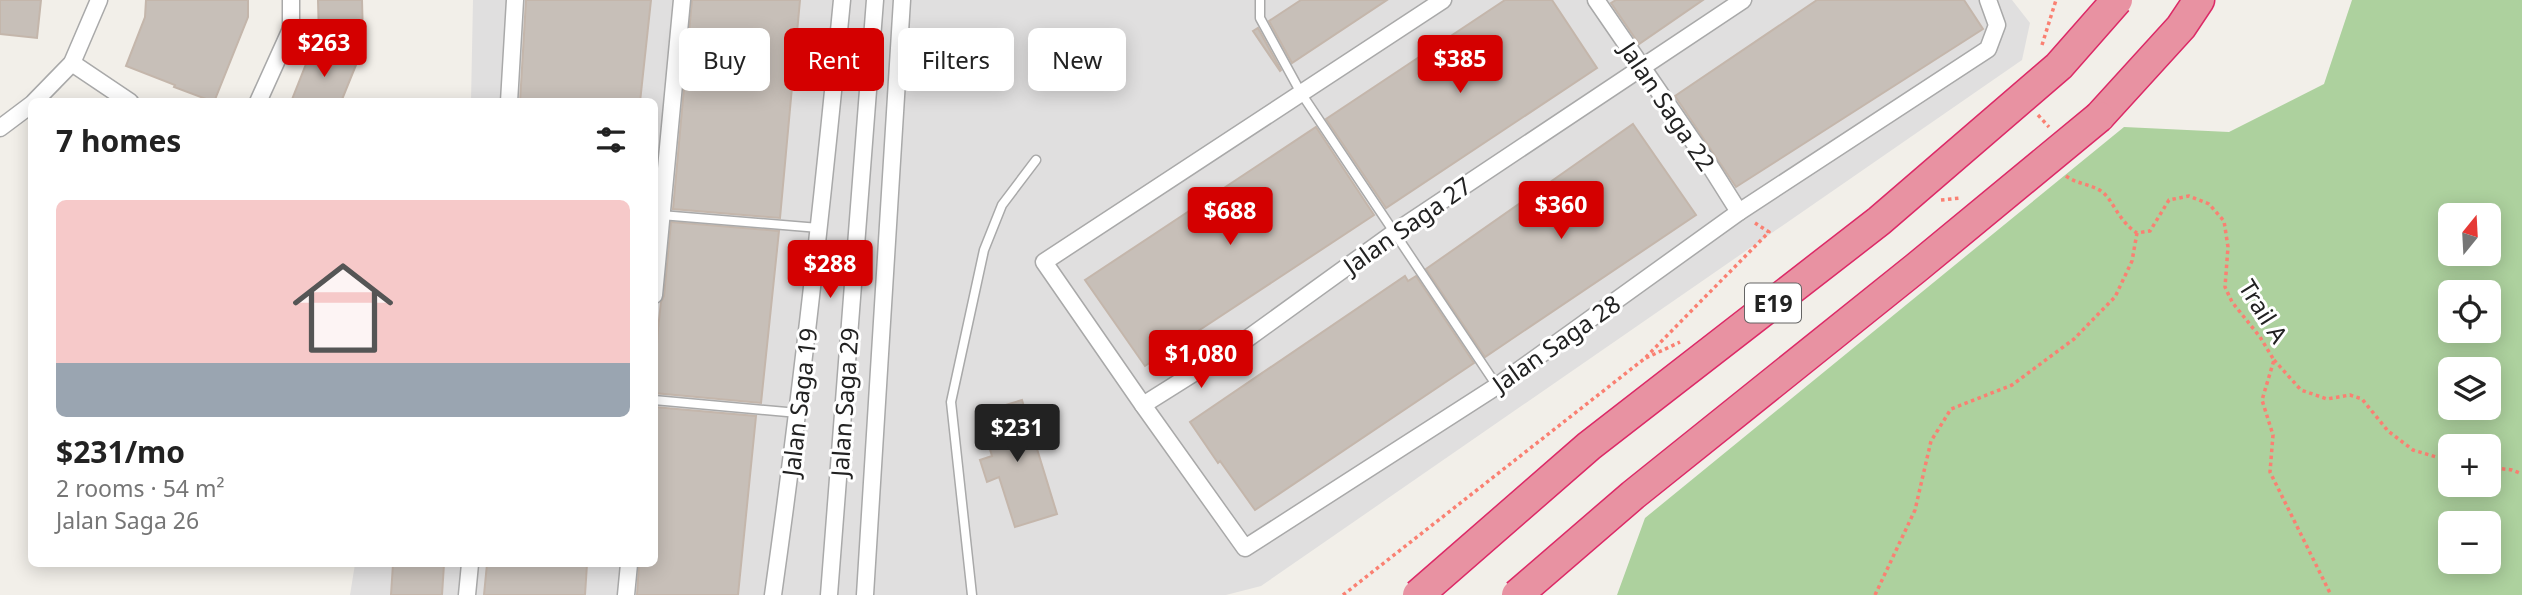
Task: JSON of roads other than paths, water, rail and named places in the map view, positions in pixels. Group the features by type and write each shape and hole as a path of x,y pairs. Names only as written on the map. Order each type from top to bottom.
{"highway":[{"name":"E19","path":"1418,595 1589,446 1879,221 2059,66 2118,0"},
{"name":"E19","path":"1517,595 1633,495 2099,117 2181,27 2199,0"}],"street":[{"path":"38,98 72,63 99,0"},
{"path":"260,98 291,29 291,0"},
{"path":"509,98 515,0"},
{"path":"658,215 682,0"},
{"name":"Jalan Saga 19","path":"773,595 799,413 842,0"},
{"name":"Jalan Saga 29","path":"829,595 875,0"},
{"name":"Jalan Saga 29","path":"865,595 902,0"},
{"path":"1143,405 1044,262 1443,0"},
{"name":"Jalan Saga 22","path":"1596,0 1739,212"},
{"name":"Jalan Saga 27","path":"1143,405 1240,344 1395,232 1743,0"},
{"name":"Jalan Saga 28","path":"1143,405 1245,548 1497,386 1739,212 1988,49 1997,25 1988,0"},
{"path":"72,63 124,98"},
{"path":"0,128 28,107"},
{"path":"467,595 470,567"},
{"path":"626,595 629,567"}],"lane":[{"path":"1260,0 1260,18 1301,93 1497,386"},
{"path":"972,595 951,402 984,250 1002,205 1036,160"},
{"path":"658,215 820,228"},
{"path":"658,400 799,413"}]}
